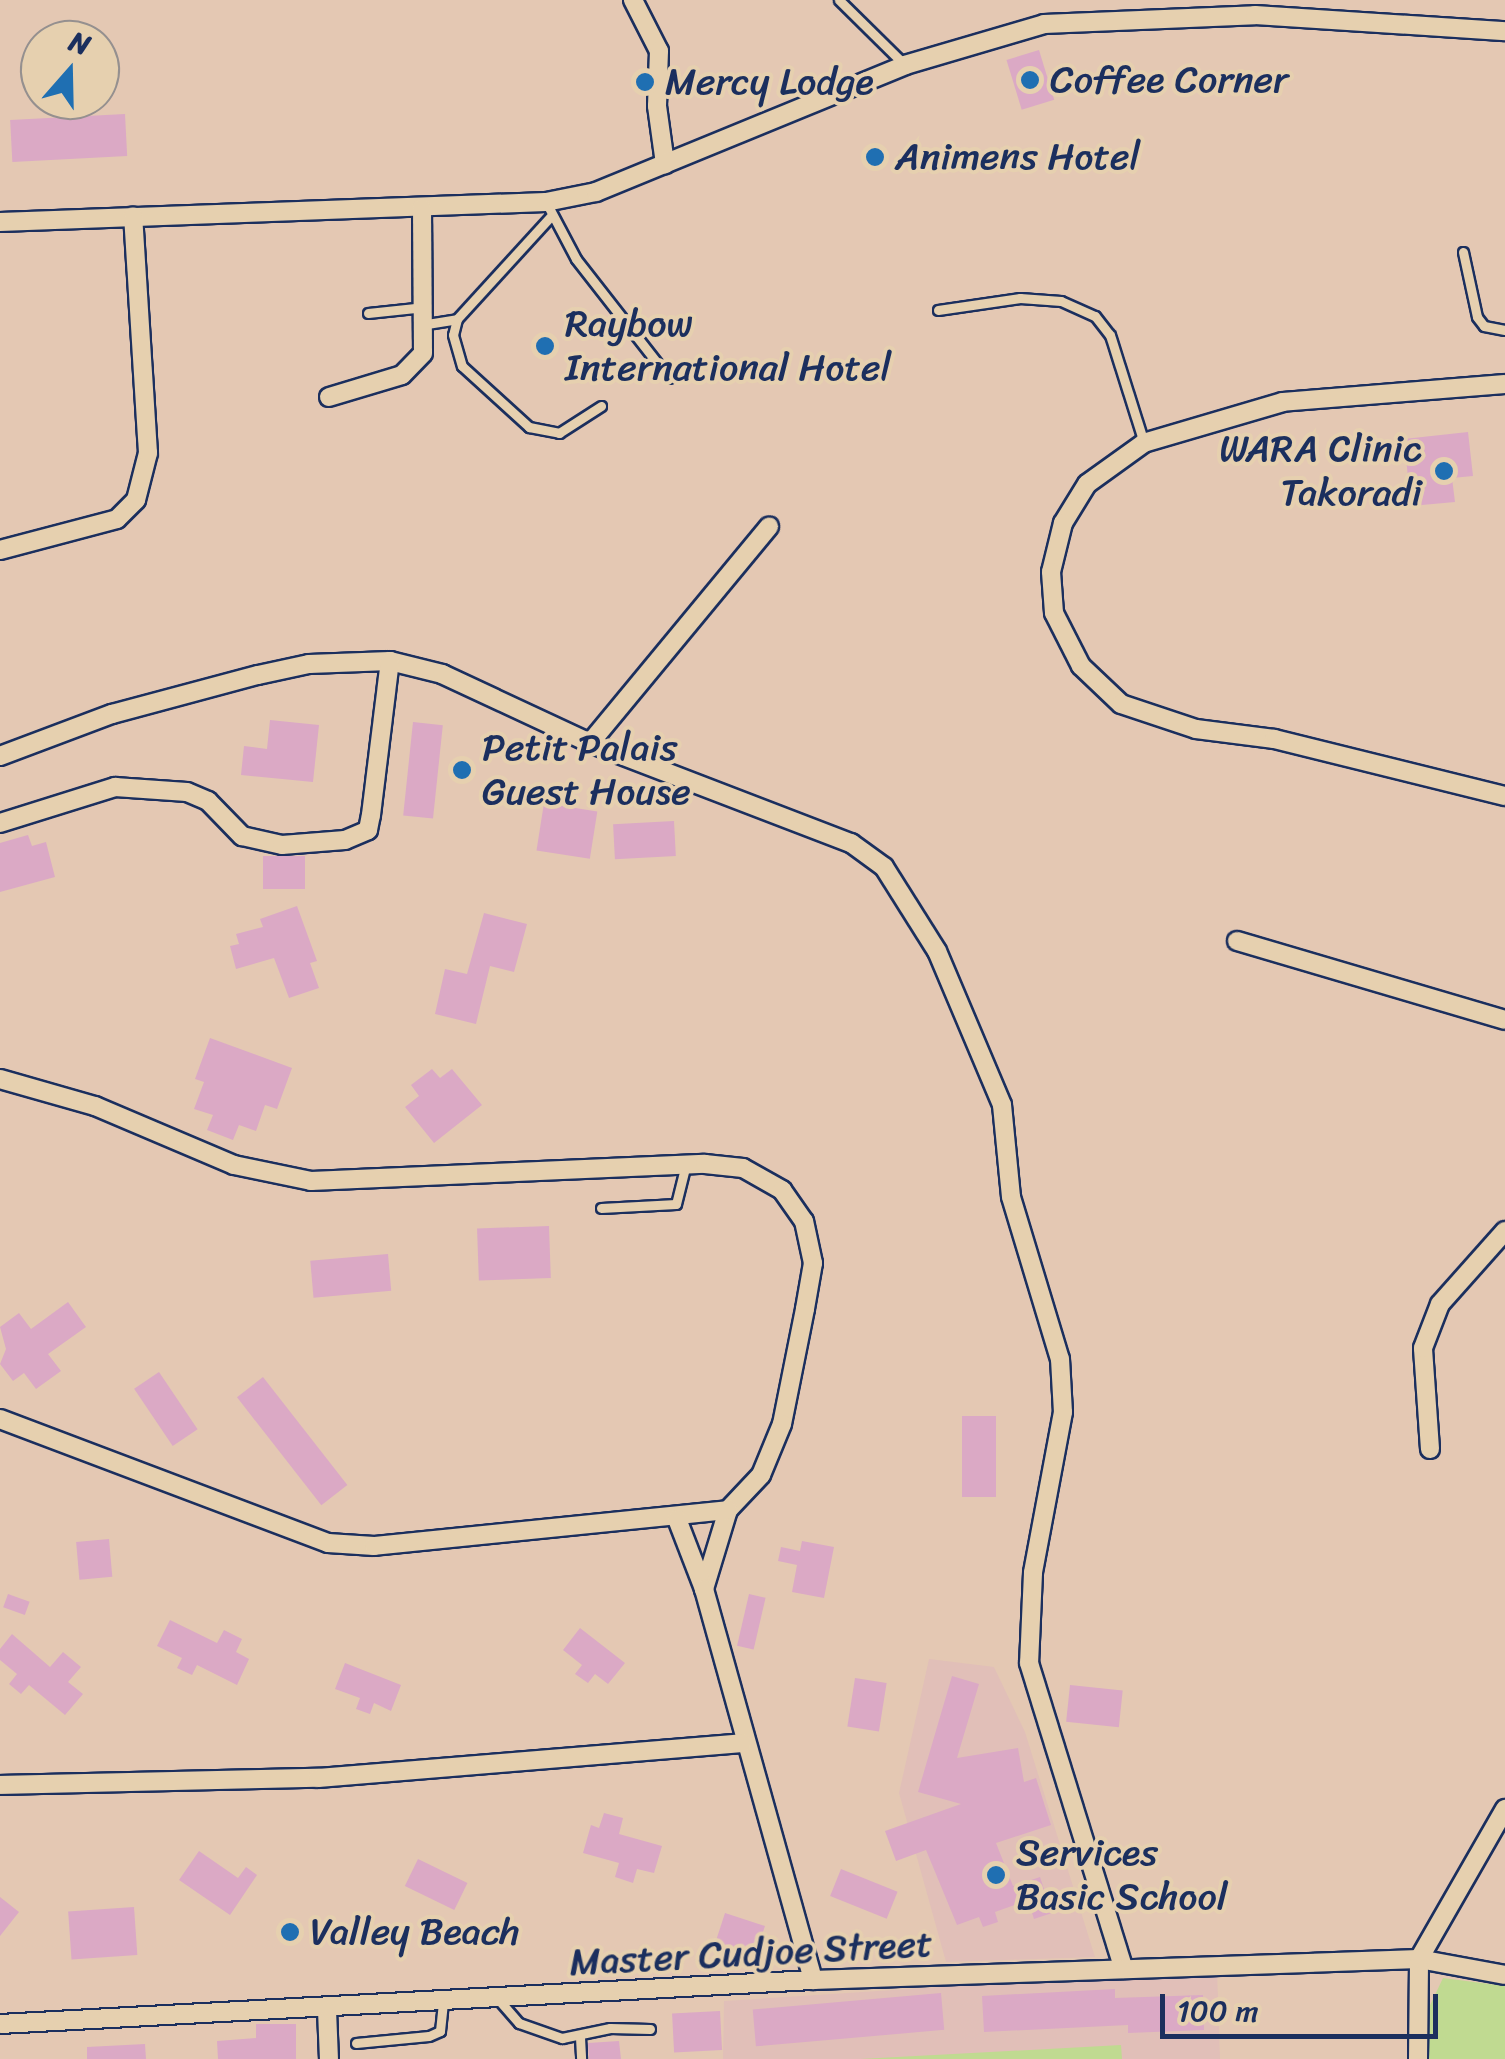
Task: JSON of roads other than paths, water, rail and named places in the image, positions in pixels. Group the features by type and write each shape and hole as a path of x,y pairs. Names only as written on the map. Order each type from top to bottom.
{"street":[{"path":"632,0 659,51 657,106 665,164"},
{"path":"0,222 422,208 549,209 905,66 1044,24 1131,16 1423,21 1505,30"},
{"path":"329,397 414,368 427,315 422,208"},
{"path":"0,550 117,519 136,500 148,453 134,216"},
{"path":"1505,384 1283,402 1144,443 1088,484 1063,523 1051,572 1054,613 1080,666 1121,704 1196,729 1274,739 1505,796"},
{"path":"590,742 769,527"},
{"path":"0,823 115,787 187,792 208,800 242,836 282,845 345,840 368,830 372,815 390,660"},
{"path":"0,756 112,714 258,675 309,664 390,660 500,696 590,742 851,843 884,867 964,1008 1002,1105 1011,1197 1060,1359 1063,1412 1033,1573 1029,1663 1124,1970"},
{"path":"1236,941 1505,1020"},
{"path":"0,1078 95,1106 234,1165 310,1182 686,1164 743,1168 782,1190 804,1221 814,1262 782,1424 761,1475 728,1510 704,1589"},
{"path":"1430,1450 1422,1348 1440,1304 1505,1231"},
{"path":"0,1420 328,1543 374,1546 677,1520 728,1510"},
{"path":"677,1520 704,1589 743,1743 813,1980"},
{"path":"0,1786 318,1778 743,1743"},
{"path":"1418,2059 1419,1959 1505,1808"},
{"name":"Master Cudjoe Street","path":"0,2024 327,2010 813,1980 1419,1959 1505,1975"},
{"path":"327,2010 329,2059"}],"lane":[{"path":"838,0 905,66"},
{"path":"601,406 559,433 529,427 462,366 453,335 456,319 549,209 576,258 669,378"},
{"path":"1463,252 1476,316 1484,326 1505,330"},
{"path":"938,310 1020,298 1062,301 1095,316 1110,335 1144,443"},
{"path":"368,313 456,319"},
{"path":"602,1208 676,1204 686,1164"},
{"path":"498,1999 519,2022 562,2038 610,2028 650,2029"},
{"path":"356,2043 428,2036 440,2030 444,2003"},
{"path":"580,2037 581,2059"}],"place":[{"name":"Coffee Corner","path":"1030,80"},
{"name":"Mercy Lodge","path":"645,82"},
{"name":"Animens Hotel","path":"875,157"},
{"name":"Raybow International Hotel","path":"545,346"},
{"name":"WARA Clinic Takoradi","path":"1444,471"},
{"name":"Petit Palais Guest House","path":"462,770"},
{"name":"Services Basic School","path":"996,1875"},
{"name":"Valley Beach","path":"290,1932"}]}
